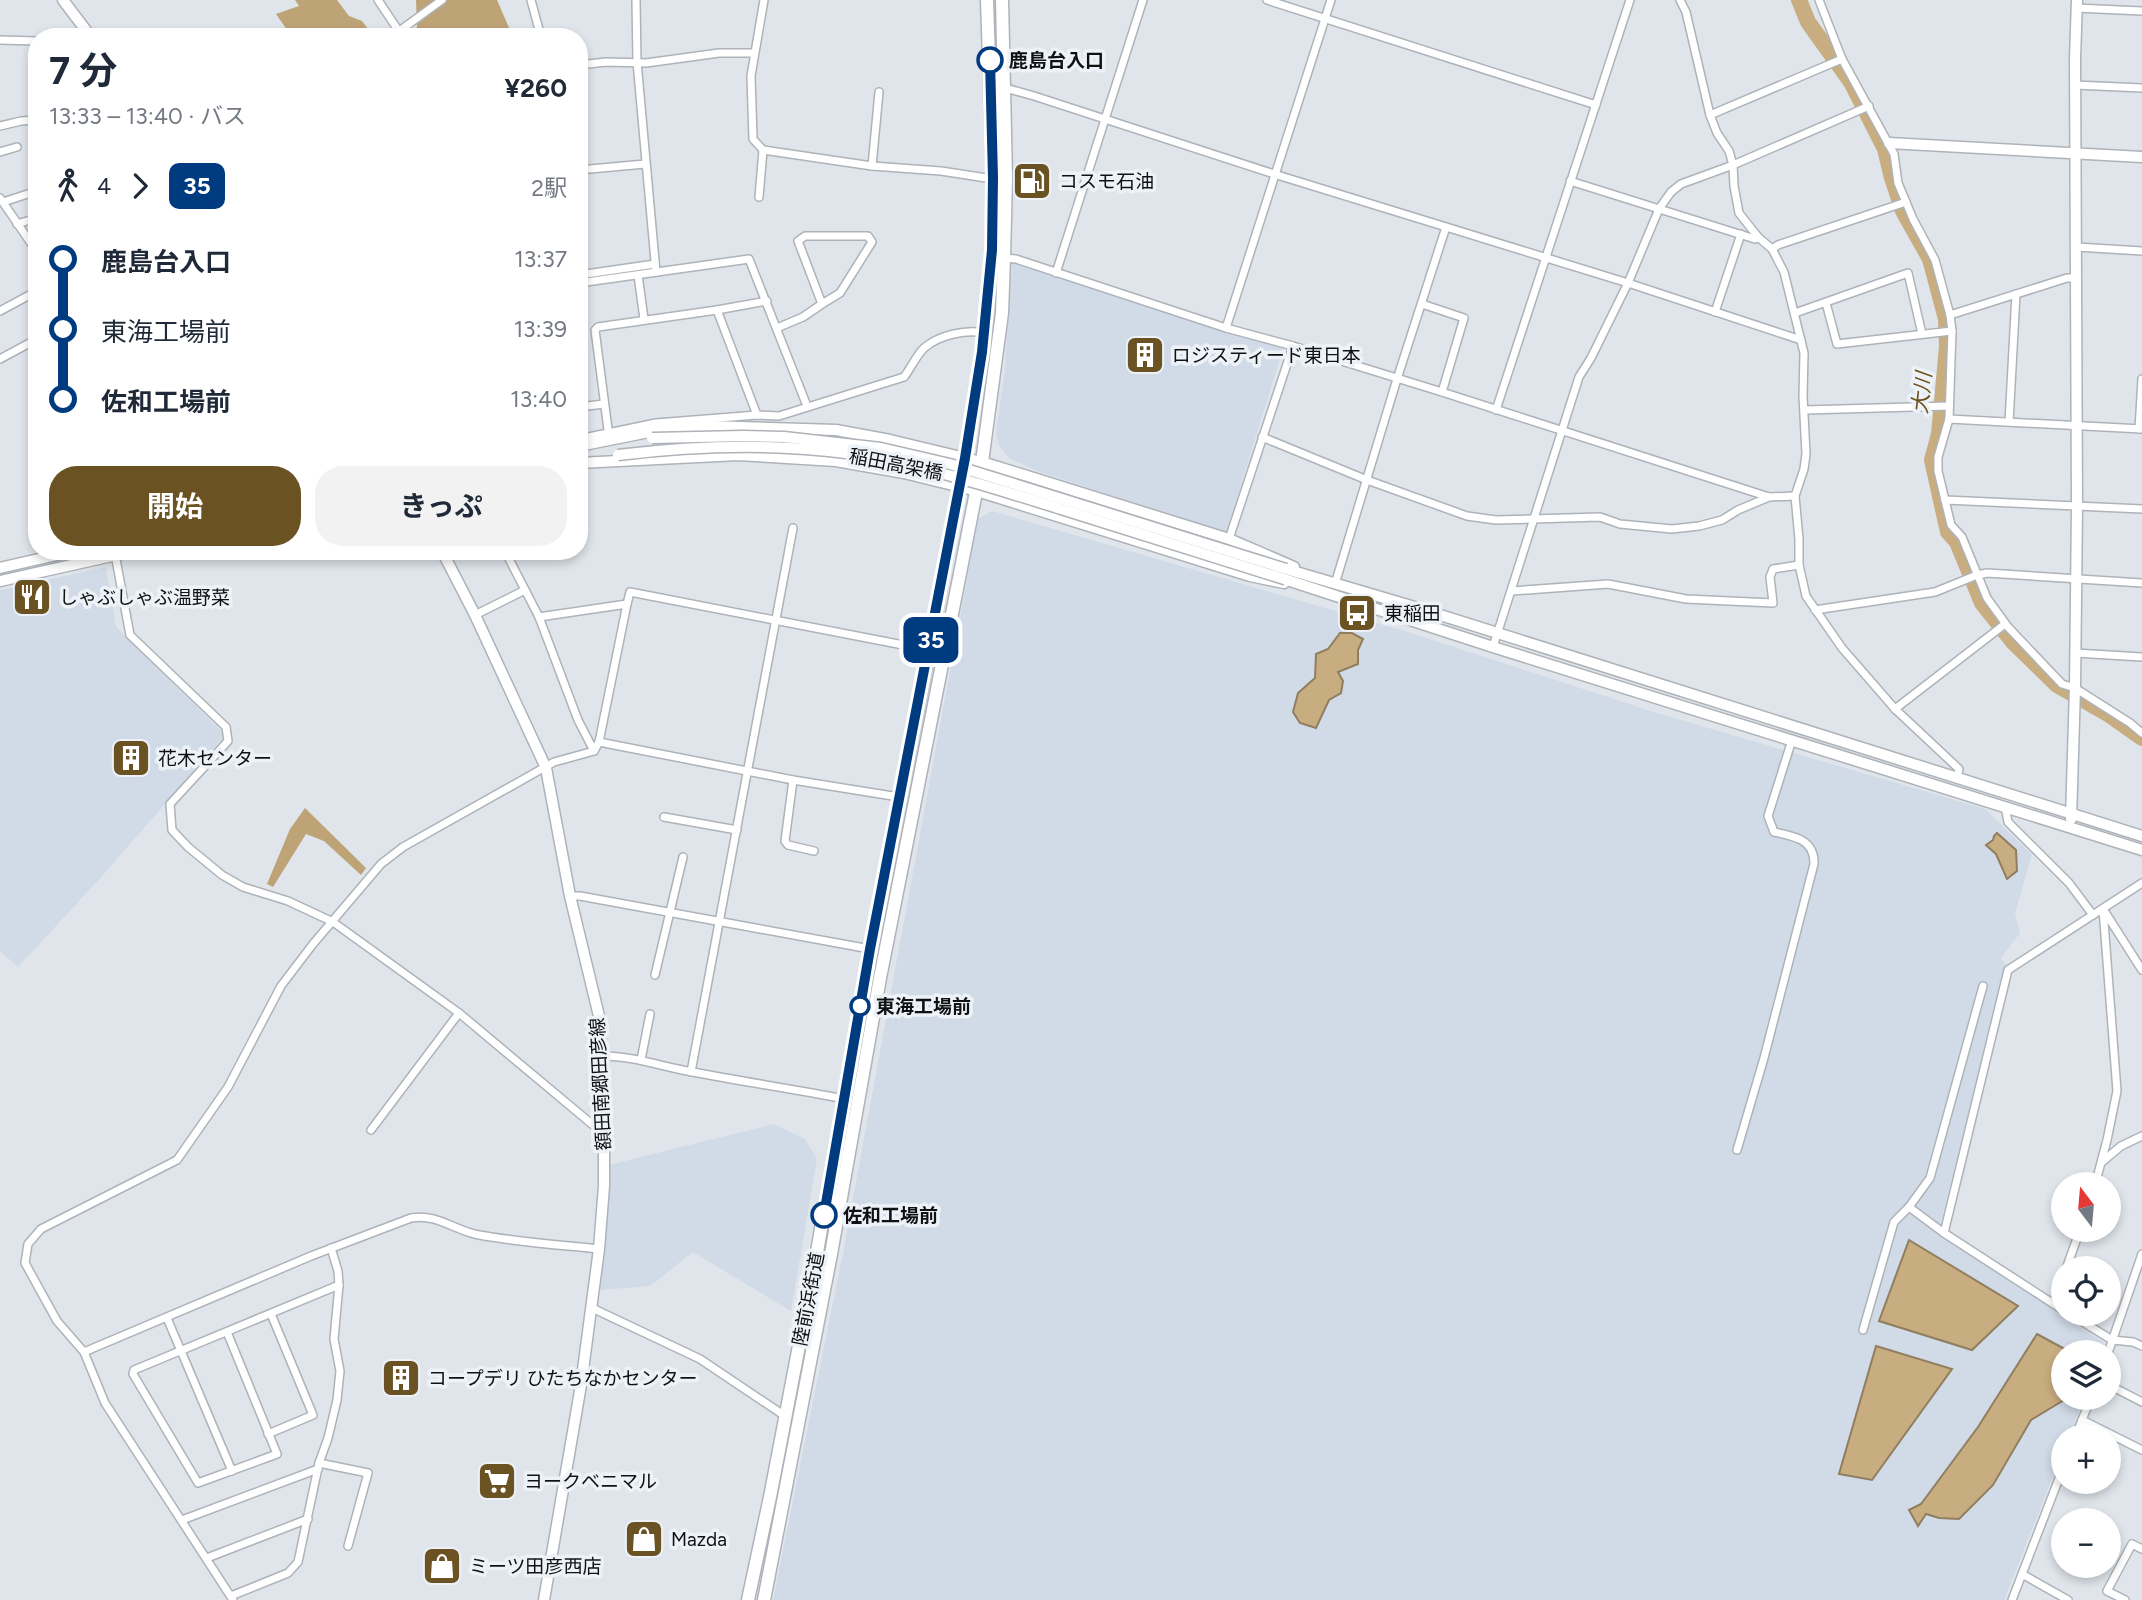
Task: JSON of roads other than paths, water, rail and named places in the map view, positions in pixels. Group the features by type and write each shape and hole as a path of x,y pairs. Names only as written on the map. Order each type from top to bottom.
{"highway":[{"name":"陸前浜街道","path":"764,1600 880,978 982,462 1002,313 993,178 987,0"},
{"name":"陸前浜街道","path":"748,1600 965,458 998,258 1006,178 1002,0"}],"street":[{"path":"63,0 84,28"},
{"path":"378,0 397,28"},
{"path":"401,28 442,0"},
{"path":"531,0 539,28"},
{"path":"636,0 637,62 655,268"},
{"path":"759,197 762,150 754,139 751,76 764,0"},
{"path":"1056,273 1143,0"},
{"path":"1267,0 1596,105"},
{"path":"1226,328 1331,0"},
{"path":"1496,410 1630,0"},
{"path":"1680,0 1686,12 1710,116 1729,151 1733,165 1739,213 1758,237 1772,249 1784,272 1804,353 1802,396 1806,454 1795,496 1799,565 1806,596 1842,648 1895,709 1959,769 1957,778"},
{"path":"1819,0 1842,59 1894,154 1898,183 1935,260 1950,316 1952,331 1949,419 1938,457 1938,471 1951,525 1962,537 1987,598 2005,624 2063,684 2075,688 2142,733"},
{"path":"2069,826 2073,813 2077,506 2076,4 2142,11"},
{"path":"0,40 28,41"},
{"path":"588,64 606,61 646,63 719,53 754,53"},
{"path":"1710,116 1842,59"},
{"path":"991,84 1629,283 1801,340"},
{"path":"2075,85 2142,88"},
{"path":"872,166 879,92"},
{"path":"1493,647 1579,377 1629,283 1659,209 1671,192 1681,184 1733,165 1869,106"},
{"path":"0,126 28,121"},
{"path":"1889,143 2142,157"},
{"path":"0,152 17,147"},
{"path":"762,150 872,166 993,178"},
{"path":"588,169 645,164"},
{"path":"1570,181 1755,239 1758,237"},
{"path":"28,193 1,200 28,238"},
{"path":"1772,249 1906,201"},
{"path":"17,224 28,221"},
{"path":"1335,590 1446,227"},
{"path":"1714,312 1741,234"},
{"path":"777,328 803,317 840,293 872,242 867,236 805,236 798,241 822,304"},
{"path":"2077,247 2142,251"},
{"path":"998,258 1016,259 1226,328 1442,392 1769,497 1795,496"},
{"path":"588,274 749,260 807,406"},
{"path":"588,282 638,275 655,268"},
{"path":"1795,313 1908,273 1922,334"},
{"path":"638,275 644,319"},
{"path":"1950,316 2067,278 2076,278"},
{"path":"2009,422 2016,294"},
{"path":"0,311 28,296"},
{"path":"609,437 595,330 598,327 767,301"},
{"path":"1826,303 1837,344 1952,331"},
{"path":"1422,304 1464,318 1442,392"},
{"path":"717,310 757,415"},
{"path":"588,443 656,424 757,415 779,416 904,377 924,349 945,336 972,331 985,333"},
{"path":"0,359 28,344"},
{"path":"1229,539 1293,346"},
{"path":"1949,419 2141,429 2142,379"},
{"path":"588,406 604,404"},
{"path":"1805,410 1949,407"},
{"path":"588,438 709,426 836,430 982,462 1229,539 1335,590"},
{"name":"稲田高架橋","path":"609,437 771,437 846,443 881,449 950,464 1285,574"},
{"path":"1262,437 1367,480 1467,516 1496,520 1600,517 1620,524 1672,528 1699,526 1722,520 1769,497"},
{"name":"稲田高架橋","path":"588,459 679,448 772,448 844,453 948,473 1285,574"},
{"path":"588,461 738,454 836,461 904,473 977,491 1250,576 1335,590 1418,608 2142,836"},
{"path":"1945,500 2142,509"},
{"path":"691,1072 793,528"},
{"path":"0,568 35,560"},
{"path":"0,581 86,560"},
{"path":"116,560 130,635 226,727 228,741 170,804 172,831 222,874 243,887 288,901 333,922 459,1013 593,1125 604,1127"},
{"name":"額田南郷田彦線","path":"447,560 546,768 570,897 598,1016 602,1056 604,1186 599,1249 581,1385 544,1600"},
{"path":"510,560 538,617 578,720 594,751"},
{"path":"1512,591 1608,584 1686,599 1773,603 1770,577 1773,569 1799,565"},
{"path":"1815,610 1935,592 1987,573 2142,583"},
{"path":"1285,574 1493,647 2142,850"},
{"path":"475,615 525,590"},
{"path":"331,1248 339,1285 334,1339 340,1371 337,1400 298,1562 288,1573 232,1598 105,1403 84,1352 57,1321 25,1264 28,1244 41,1229 177,1160 228,1087 281,986 381,864 403,847 554,762 594,751 599,742 631,592 929,650"},
{"path":"538,617 627,604"},
{"path":"1895,709 2005,624"},
{"path":"2075,653 2142,657"},
{"path":"1737,1150 1764,1058 1814,864 1815,854 1808,843 1796,837 1773,832 1768,816 1792,740"},
{"path":"599,742 793,780 899,797"},
{"path":"793,780 785,841 788,845 814,850"},
{"path":"2006,806 2008,822 2069,883 2093,915"},
{"path":"664,817 737,830"},
{"path":"655,975 683,857"},
{"path":"1944,1233 2008,970 2142,883"},
{"path":"570,897 580,896 669,911 870,949"},
{"path":"2103,909 2142,970"},
{"path":"2099,1172 2117,1091 2103,909"},
{"path":"1863,1329 1894,1222 1909,1207 1930,1178 1983,986"},
{"path":"371,1130 459,1013"},
{"path":"641,1060 650,1014"},
{"path":"602,1056 641,1060 691,1072 844,1099"},
{"path":"2101,1163 2121,1146 2142,1136"},
{"path":"1909,1207 1944,1233 2051,1302"},
{"path":"84,1352 331,1248 411,1218 421,1216 442,1221 478,1235 599,1249"},
{"path":"2089,1326 2112,1340 2142,1254"},
{"path":"227,1332 277,1454 198,1483 133,1374 134,1370 339,1285"},
{"path":"592,1308 700,1360 785,1416"},
{"path":"268,1434 313,1415 271,1314"},
{"path":"167,1318 232,1471"},
{"path":"2121,1341 2142,1346"},
{"path":"2121,1391 2142,1402"},
{"path":"2080,1424 2086,1410"},
{"path":"2082,1420 2142,1450"},
{"path":"182,1520 319,1466 368,1472 348,1546"},
{"path":"2012,1600 2053,1494"},
{"path":"207,1558 308,1519"},
{"path":"2125,1600 2107,1591 2132,1544 2142,1549"},
{"path":"2022,1574 2068,1600"}],"waterway":[{"name":"大川","path":"1799,0 1808,22 1851,82 1885,149 1903,211 1930,259 1946,319 1947,347 1939,434 1932,460 1948,532 1957,542 1982,603 2013,642 2057,685 2108,714 2142,738"}],"place":[{"name":"鹿島台入口","path":"990,60"},
{"name":"コスモ石油","path":"1032,181"},
{"name":"ロジスティード東日本","path":"1145,355"},
{"name":"しゃぶしゃぶ温野菜","path":"32,597"},
{"name":"東稲田","path":"1357,613"},
{"name":"花木センター","path":"131,758"},
{"name":"東海工場前","path":"860,1006"},
{"name":"佐和工場前","path":"824,1215"},
{"name":"コープデリ ひたちなかセンター","path":"401,1378"},
{"name":"ヨークベニマル","path":"497,1481"},
{"name":"Mazda","path":"644,1539"},
{"name":"ミーツ田彦西店","path":"442,1566"}]}
